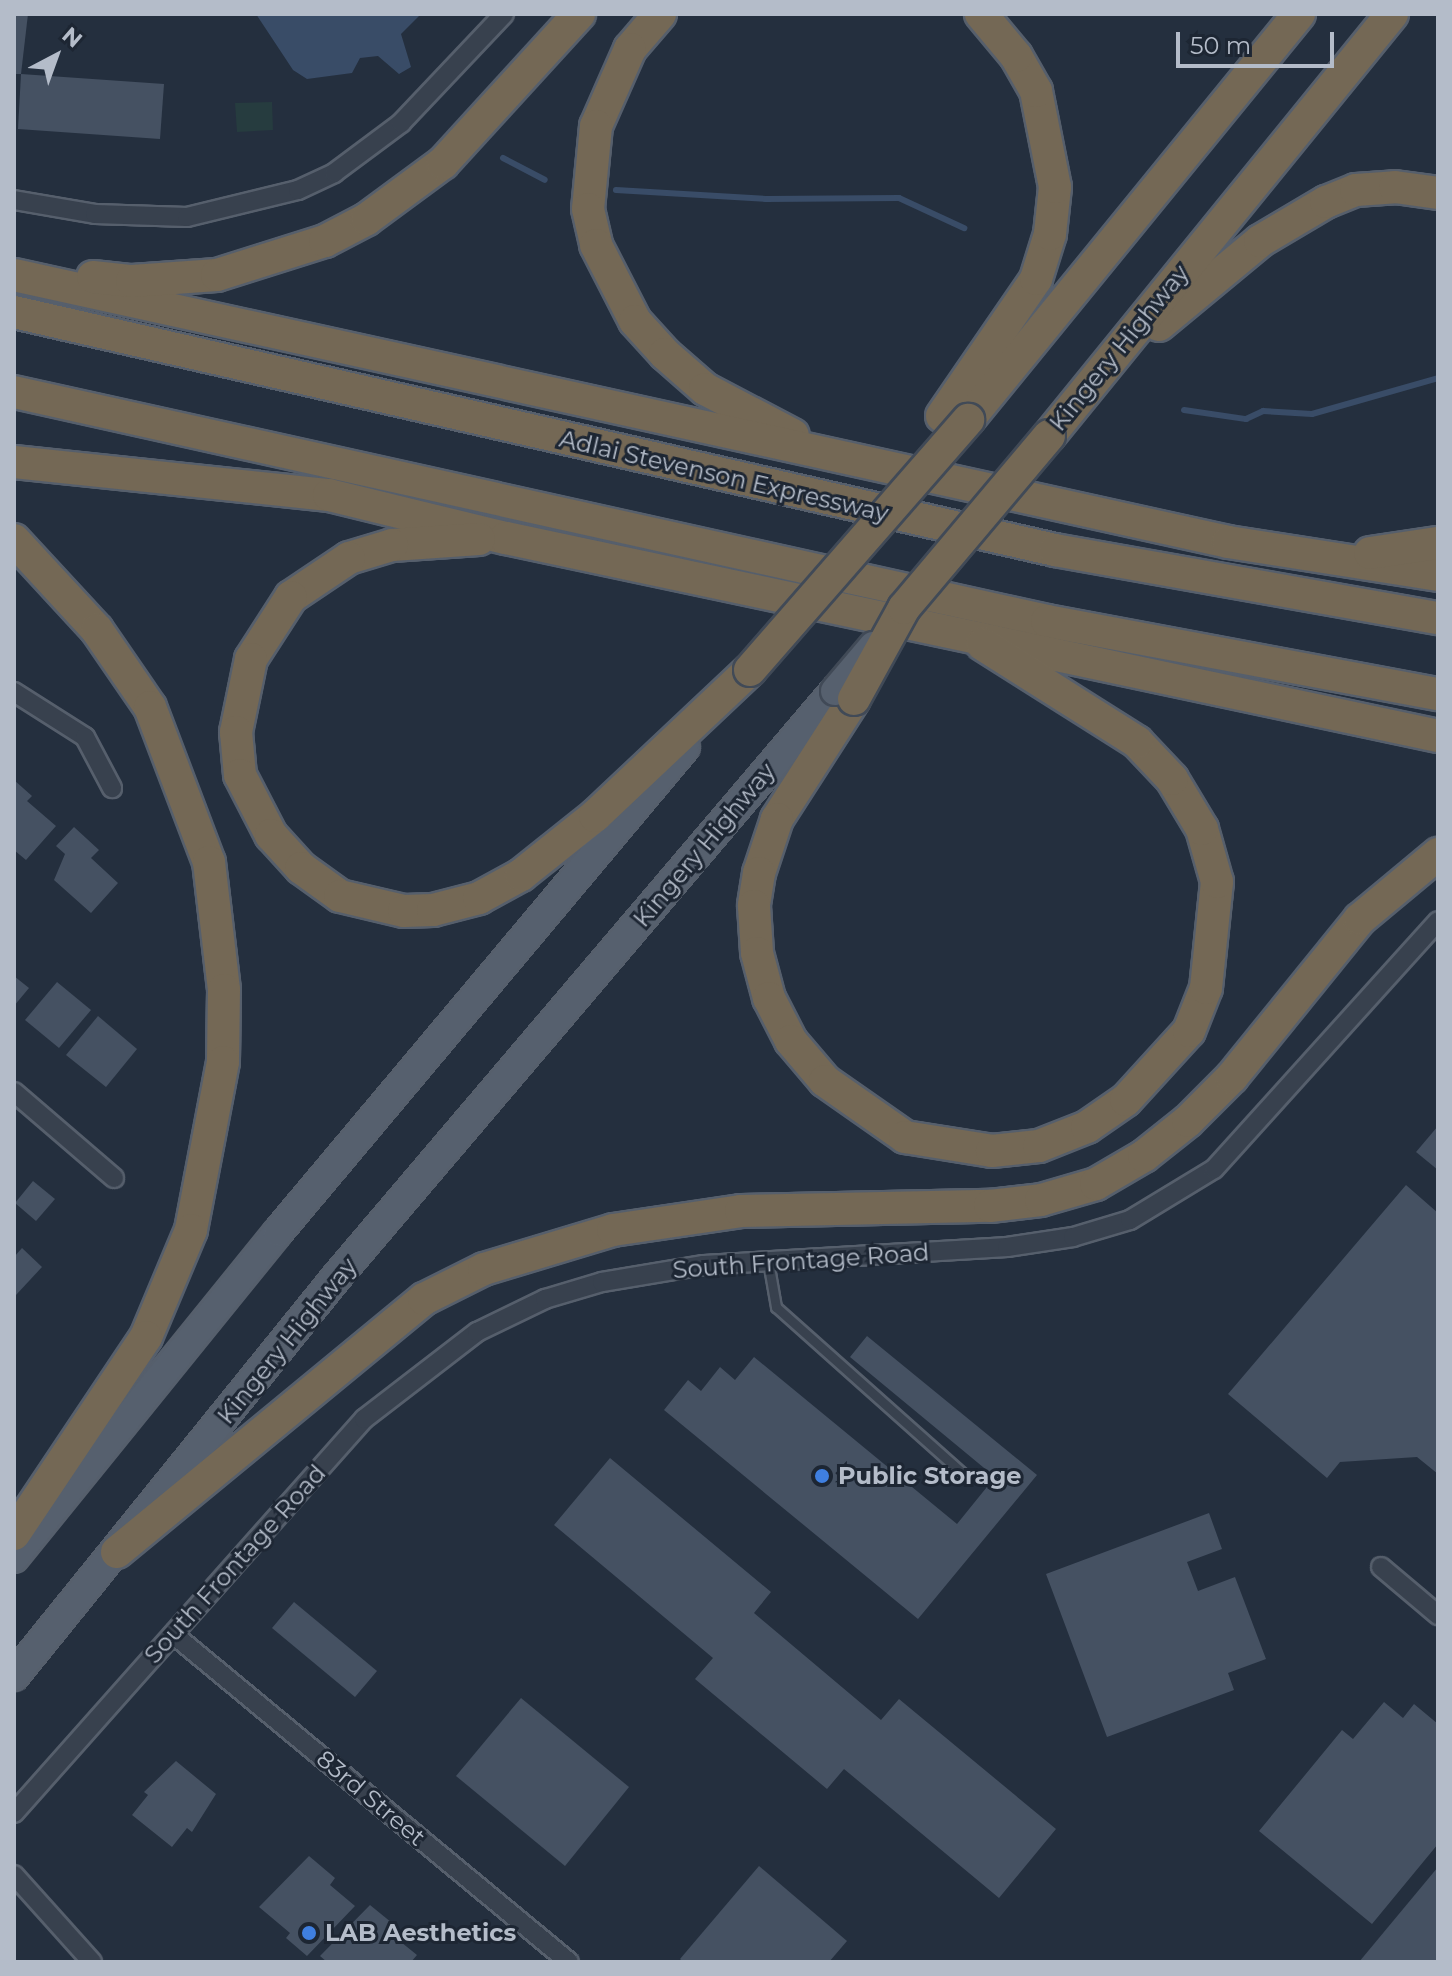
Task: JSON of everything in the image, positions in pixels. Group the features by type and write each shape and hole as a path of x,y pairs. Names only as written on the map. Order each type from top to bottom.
{"highway":[{"path":"14,273 132,281 217,275 325,241 367,219 443,163 579,14"},
{"path":"660,14 630,49 596,126 588,209 596,245 635,321 705,389 847,459"},
{"path":"955,418 1036,279 1050,234 1055,187 1036,91 1016,56 981,14"},
{"path":"506,538 392,545 349,558 291,597 251,659 236,732 240,775 271,835 301,868 340,896 404,911 433,910 493,891 595,816 750,670 877,525 955,418 1299,14"},
{"name":"Kingery Highway","path":"970,635 1137,742 1172,779 1202,829 1217,882 1206,988 1189,1031 1126,1100 1087,1127 1039,1146 992,1151 905,1137 825,1081 791,1041 769,998 757,953 754,906 759,873 777,819 844,695 904,608 1049,436 1392,14"},
{"path":"1072,406 1206,282 1297,219 1356,190 1395,187 1438,193"},
{"path":"14,273 1228,542 1438,575"},
{"name":"Adlai Stevenson Expressway","path":"14,312 1055,550 1438,618"},
{"path":"14,392 1032,618 1438,694"},
{"path":"14,462 329,495 506,538 1438,736"},
{"path":"14,540 97,630 150,707 209,862 224,990 223,1062 191,1230 146,1337 14,1534"},
{"path":"1228,542 1378,554 1438,543"},
{"path":"117,1552 424,1299 484,1269 613,1230 741,1211 990,1206 1041,1200 1096,1184 1144,1156 1188,1121 1232,1077 1360,919 1438,854"}],"main road":[{"path":"14,1558 278,1232 750,670"},
{"name":"Kingery Highway","path":"14,1676 335,1279 844,695"}],"street":[{"path":"14,200 95,214 187,217 298,190 334,173 401,123 504,14"},
{"path":"14,692 85,737 112,788"},
{"name":"South Frontage Road","path":"14,1813 364,1419 477,1332 545,1299 602,1282 768,1261 1007,1247 1073,1237 1130,1220 1214,1169 1438,921"},
{"path":"14,1092 114,1178"},
{"path":"1381,1567 1438,1615"},
{"name":"83rd Street","path":"173,1634 569,1962"},
{"path":"14,1875 92,1962"}],"lane":[{"path":"768,1261 776,1307 967,1477"}],"green space":[{"path":"272,102 273,130 237,132 235,103"}],"water":[{"path":"256,14 421,14 401,34 411,67 399,74 378,56 360,58 352,73 307,79 293,70"}],"building":[{"path":"14,14 28,14 21,74 14,74"},
{"path":"21,74 164,84 160,139 18,129"},
{"path":"14,780 32,796 27,801 56,826 26,860 14,850"},
{"path":"74,827 99,850 91,858 118,883 91,913 54,880 65,854 56,846"},
{"path":"14,976 29,988 14,1006"},
{"path":"57,982 91,1010 59,1048 25,1020"},
{"path":"98,1016 137,1049 106,1087 66,1055"},
{"path":"1438,1126 1438,1170 1416,1152"},
{"path":"33,1181 55,1199 36,1221 15,1203"},
{"path":"1406,1185 1438,1213 1438,1474 1417,1457 1340,1462 1327,1478 1228,1394"},
{"path":"22,1248 42,1267 16,1295 14,1257"},
{"name":"Public Storage","path":"867,1336 1037,1475 918,1619 664,1410 688,1380 701,1391 720,1367 735,1380 754,1357 957,1524 995,1477 850,1357"},
{"path":"610,1458 771,1592 754,1613 881,1720 899,1699 1056,1829 999,1898 844,1769 827,1789 695,1679 713,1658 554,1525"},
{"path":"1209,1513 1222,1549 1187,1562 1198,1591 1235,1577 1266,1659 1228,1673 1234,1690 1107,1737 1046,1574"},
{"path":"294,1602 377,1671 355,1697 272,1628"},
{"path":"521,1698 629,1787 565,1866 456,1776"},
{"path":"1384,1702 1403,1718 1414,1704 1438,1724 1438,1844 1372,1924 1259,1831 1342,1730 1353,1739"},
{"path":"176,1761 216,1794 192,1832 187,1828 172,1847 132,1815 148,1795 144,1792"},
{"path":"309,1856 335,1878 330,1885 355,1906 307,1956 286,1938 290,1933 259,1907"},
{"path":"759,1866 847,1941 829,1962 683,1962 680,1959"},
{"path":"1438,1867 1438,1962 1359,1962"},
{"path":"370,1905 397,1927 391,1934 417,1955 411,1962 327,1962 320,1956"}],"waterway":[{"path":"503,158 545,180"},
{"path":"616,190 766,199 899,198 964,228"},
{"path":"1184,410 1246,419 1263,411 1312,414 1438,378"}],"place":[{"name":"Public Storage","path":"822,1476"},
{"name":"LAB Aesthetics","path":"309,1933"}]}
